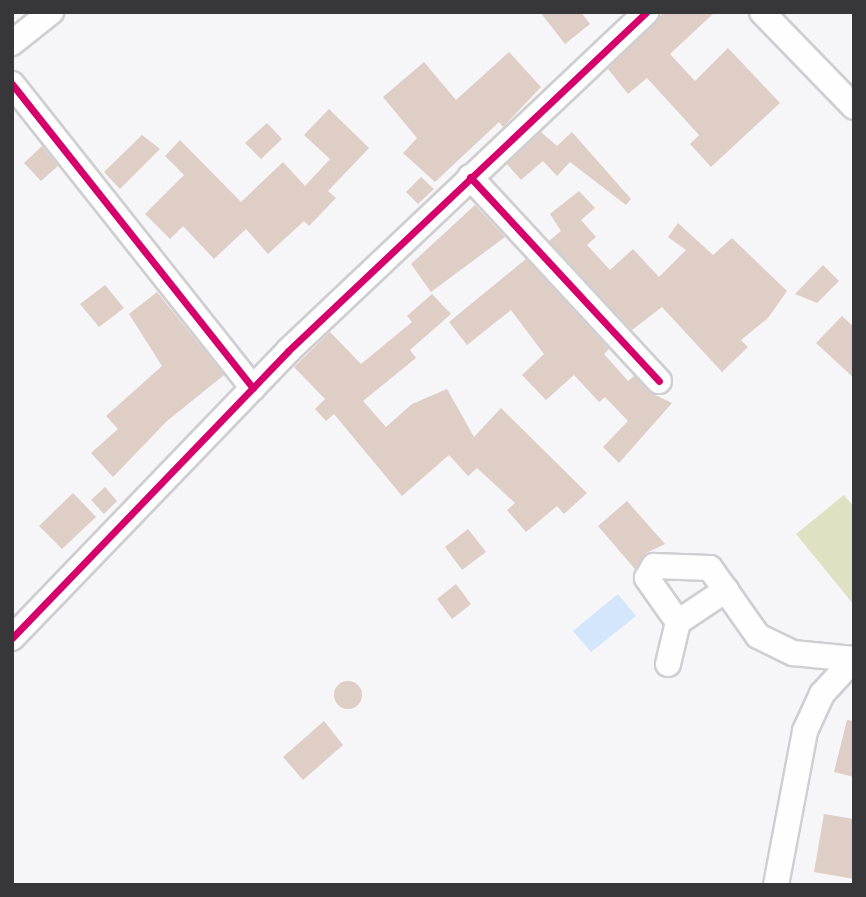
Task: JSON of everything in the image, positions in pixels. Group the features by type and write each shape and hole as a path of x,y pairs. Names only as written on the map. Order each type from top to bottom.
{"street":[{"path":"12,43 51,12"},
{"path":"12,638 253,388 470,177 646,12"},
{"path":"762,12 854,107"},
{"path":"12,84 253,388"},
{"path":"470,177 659,381"},
{"path":"678,622 647,578 654,566 710,568 758,636 793,653 854,659"},
{"path":"668,664 678,622 726,590"},
{"path":"776,885 806,732 822,694 854,659"}],"green space":[{"path":"844,495 854,507 854,605 796,534"}],"water":[{"path":"618,594 636,616 591,652 573,631"}],"building":[{"path":"540,12 581,12 590,24 565,44"},
{"path":"664,12 715,12 670,54 695,81 728,48 780,103 711,167 690,144 699,135 647,78 628,94 608,69"},
{"path":"509,52 541,87 503,127 499,122 435,182 403,153 417,138 383,97 424,62 456,100"},
{"path":"329,109 369,148 328,191 336,198 309,226 304,221 268,254 246,229 214,259 183,226 170,239 145,214 184,175 165,156 180,140 241,202 283,162 305,186 330,159 304,135"},
{"path":"267,123 282,139 261,159 245,143"},
{"path":"541,132 557,146 572,132 631,199 626,205 570,162 557,176 543,161 521,180 507,164"},
{"path":"142,135 160,149 120,189 104,172"},
{"path":"42,146 58,166 41,181 24,163"},
{"path":"421,177 434,189 418,204 406,192"},
{"path":"579,191 595,208 581,220 596,237 587,245 610,270 633,249 659,277 686,250 668,237 678,223 713,255 732,238 787,291 768,318 741,340 748,347 722,372 662,307 632,330 549,241 561,231 550,214"},
{"path":"475,205 505,237 431,292 411,264"},
{"path":"526,259 609,349 604,354 628,381 634,376 649,392 672,403 619,463 603,447 628,421 605,397 599,402 574,375 546,400 522,375 544,354 511,310 467,345 449,322"},
{"path":"823,265 839,281 817,303 795,294"},
{"path":"105,285 124,308 99,327 80,304"},
{"path":"157,292 224,375 167,421 113,477 91,453 118,429 106,416 162,366 129,314"},
{"path":"432,294 451,314 410,350 416,358 363,401 386,427 412,404 447,389 474,437 501,408 587,493 564,514 557,506 526,532 507,510 515,503 477,468 468,476 449,455 402,496 334,414 326,421 315,409 325,399 294,367 330,332 361,364 412,322 407,316"},
{"path":"842,316 854,327 854,378 816,343"},
{"path":"105,487 117,501 104,514 91,500"},
{"path":"73,493 96,517 62,549 39,526"},
{"path":"627,501 665,544 646,553 635,569 598,526"},
{"path":"468,529 486,552 462,570 445,547"},
{"path":"456,584 471,604 452,619 437,599"},
{"path":"348,681 358,685 362,695 358,705 348,709 338,705 334,695 338,685"},
{"path":"847,720 854,721 854,777 834,772"},
{"path":"324,721 343,745 303,780 283,757"},
{"path":"824,814 854,819 854,879 814,872"}],"cycle path":[{"path":"12,638 288,351 646,12"},
{"path":"12,84 253,388"},
{"path":"470,177 659,381"}]}
